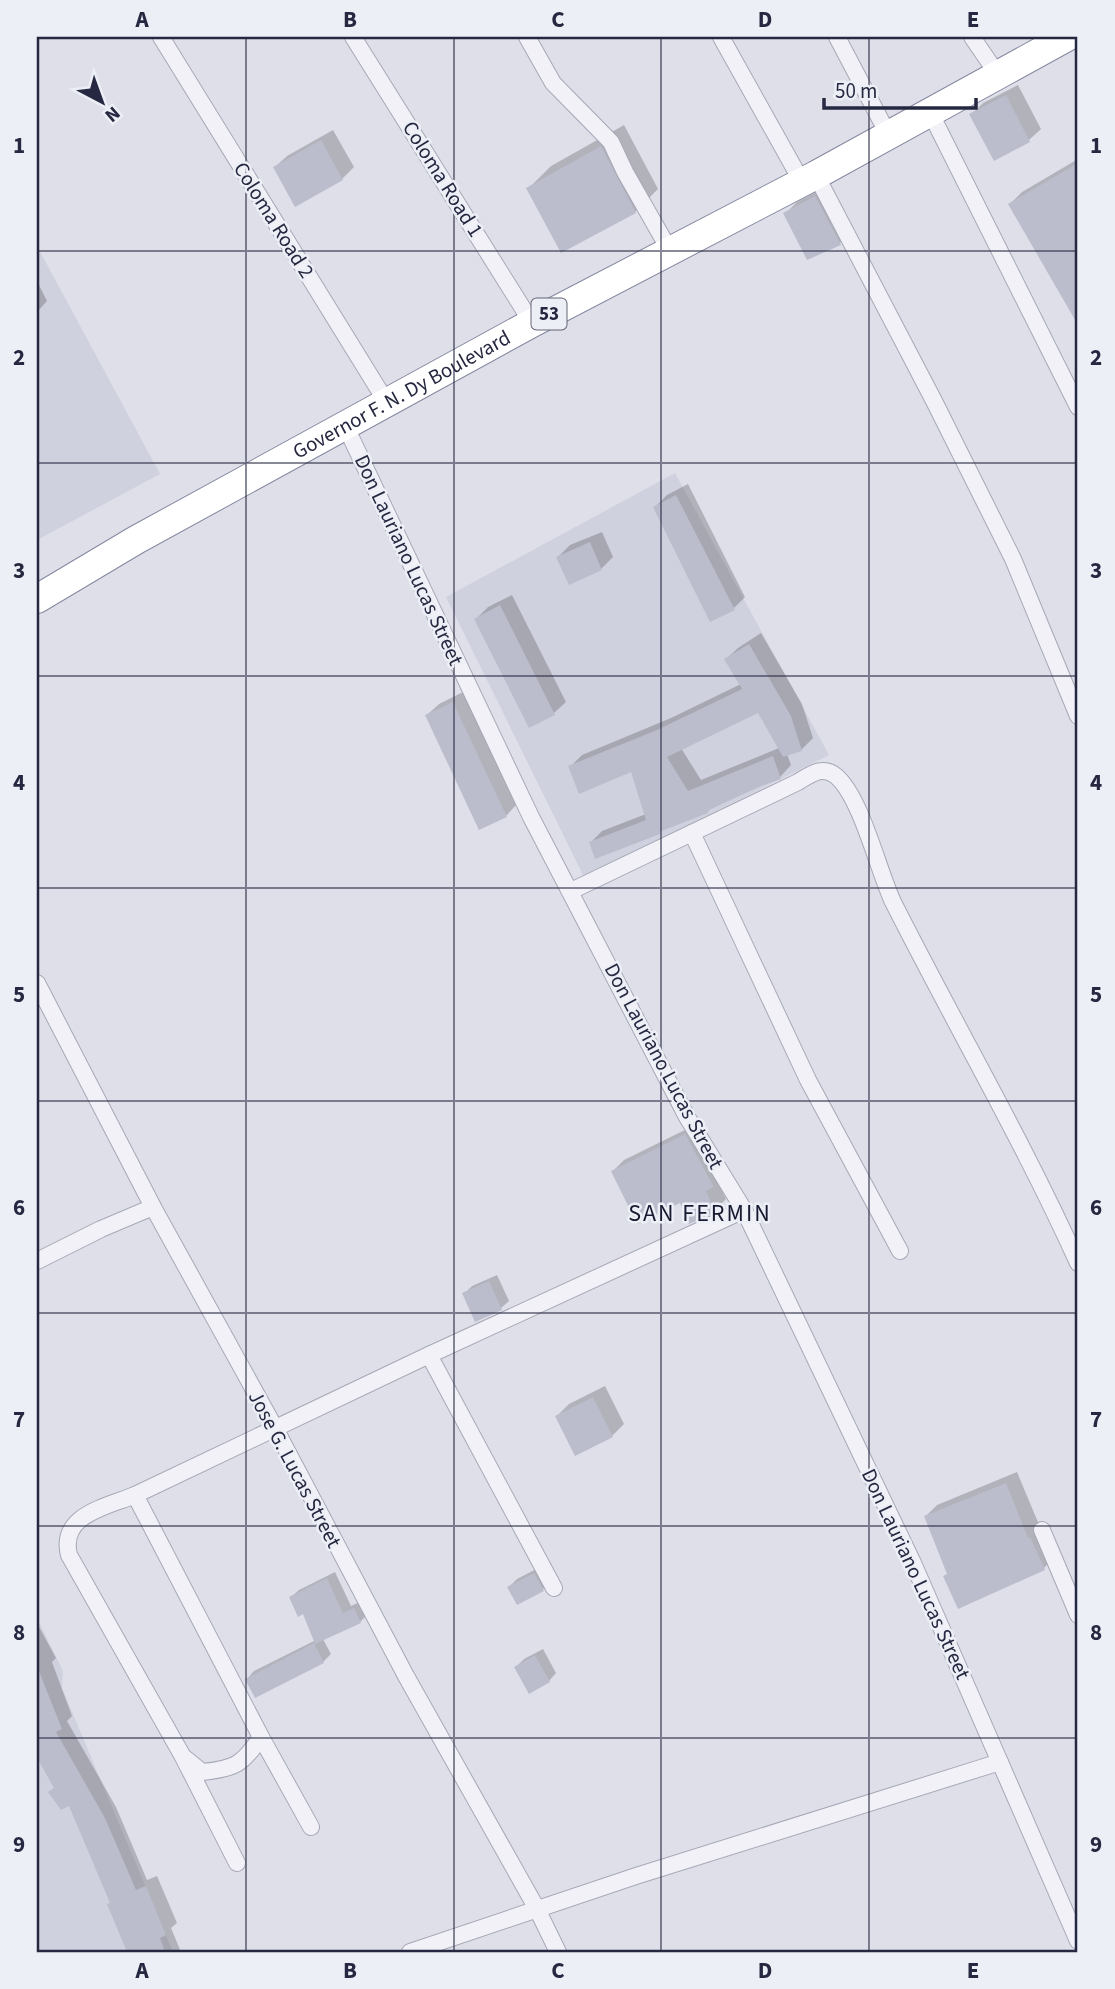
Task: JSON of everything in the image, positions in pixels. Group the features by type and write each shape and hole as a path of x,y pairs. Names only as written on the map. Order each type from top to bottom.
{"highway":[{"name":"Governor F. N. Dy Boulevard","path":"37,599 136,540 531,323 809,179 1067,37"}],"street":[{"name":"Coloma Road 2","path":"161,37 387,402"},
{"name":"Coloma Road 1","path":"352,37 531,323"},
{"path":"527,37 553,83 611,142 670,251"},
{"path":"721,37 809,179 934,401 1013,559 1078,716"},
{"path":"837,37 889,136"},
{"path":"972,37 998,75"},
{"path":"930,112 1078,408"},
{"name":"Don Lauriano Lucas Street","path":"345,425 531,817 687,1117 744,1210 913,1563 1078,1941"},
{"path":"571,891 816,771 829,771 838,777 852,797 892,899 1042,1183 1078,1263"},
{"path":"692,833 808,1080 900,1251"},
{"name":"Jose G. Lucas Street","path":"37,983 153,1207 558,1952"},
{"path":"37,1261 153,1207"},
{"path":"237,1863 182,1755 69,1555 66,1544 74,1523 744,1210"},
{"path":"429,1356 554,1588"},
{"path":"135,1495 311,1827"},
{"path":"1042,1530 1078,1615"},
{"path":"182,1755 202,1772 216,1771 246,1759 261,1737"},
{"path":"410,1952 1000,1762"}],"shaded area":[{"path":"37,246 160,474 37,540"},
{"path":"675,473 829,755 584,877 446,597"},
{"path":"37,1618 63,1671 62,1688 173,1952 37,1952"}],"building":[{"path":"1006,95 1030,142 994,161 969,114"},
{"path":"321,140 343,180 295,207 273,167"},
{"path":"601,146 636,213 561,253 526,188"},
{"path":"1078,163 1078,325 1008,204"},
{"path":"815,196 841,245 807,260 783,213"},
{"path":"676,495 735,610 710,622 653,507"},
{"path":"590,542 602,570 569,585 556,557"},
{"path":"500,605 555,715 529,728 474,619"},
{"path":"749,644 791,716 802,751 783,757 758,713 667,757 688,791 773,756 781,779 659,832 660,834 595,859 589,842 646,820 631,772 579,794 568,766 657,730 742,689 724,659"},
{"path":"453,702 507,817 479,830 425,715"},
{"path":"685,1134 714,1187 706,1191 716,1212 689,1224 680,1203 637,1224 611,1171"},
{"path":"489,1281 502,1310 475,1322 462,1293"},
{"path":"593,1397 613,1437 575,1456 555,1416"},
{"path":"1006,1483 1028,1538 1030,1537 1045,1570 958,1609 943,1576 947,1574 924,1516"},
{"path":"534,1573 544,1591 517,1605 507,1587"},
{"path":"327,1578 343,1613 354,1608 361,1623 315,1644 303,1614 298,1617 289,1597"},
{"path":"314,1643 324,1663 255,1698 245,1679"},
{"path":"535,1655 550,1682 529,1694 514,1667"},
{"path":"37,1666 62,1729 56,1732 105,1818 136,1890 146,1886 166,1935 160,1938 165,1952 127,1952 107,1904 110,1903 69,1806 61,1810 48,1792 54,1788 37,1758"}],"district":[{"name":"SAN FERMIN","path":"700,1213"}]}
